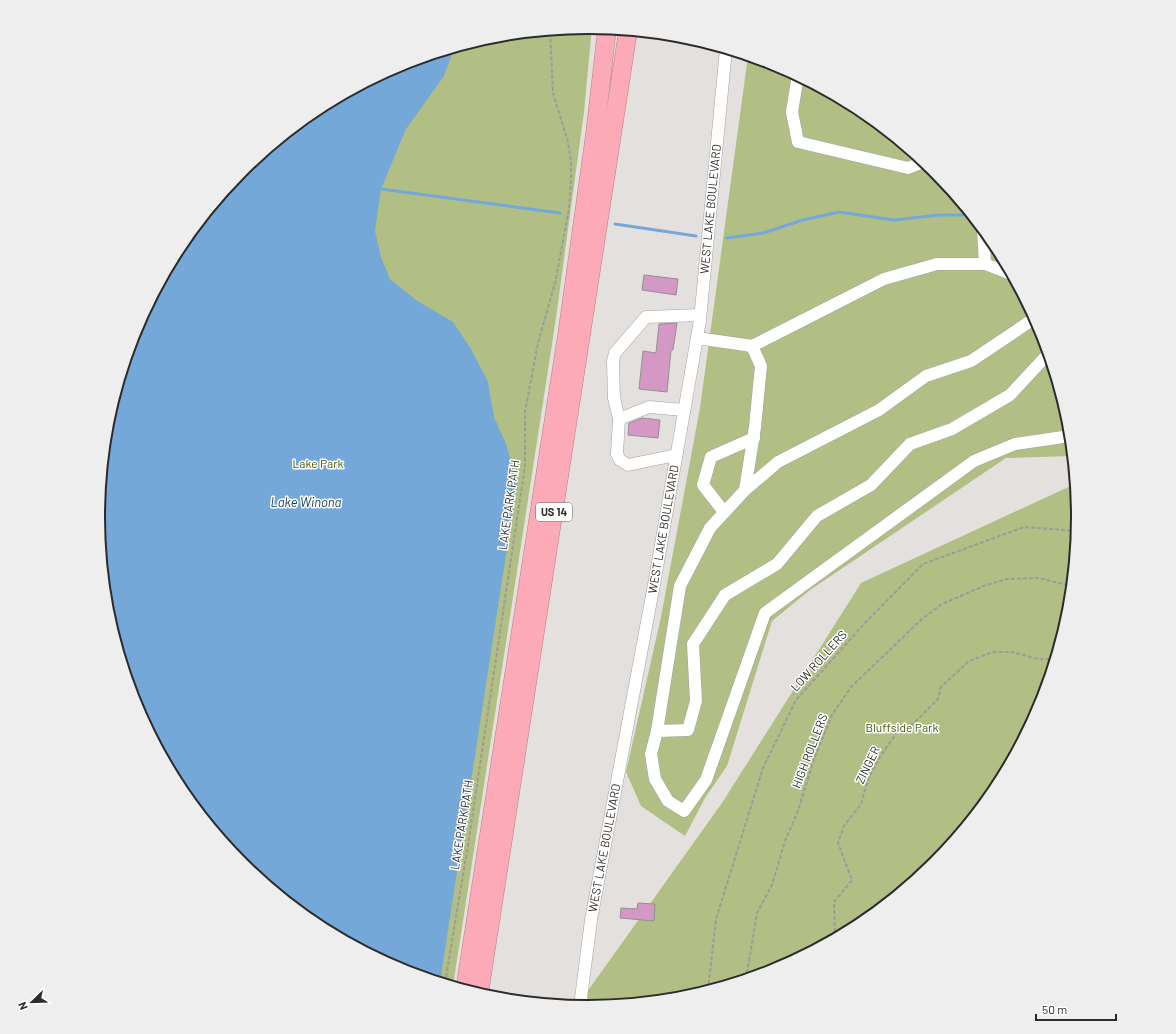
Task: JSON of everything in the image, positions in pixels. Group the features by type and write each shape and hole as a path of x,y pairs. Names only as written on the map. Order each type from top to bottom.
{"highway":[{"name":"US 14","path":"466,985 566,335 595,134 606,35"},
{"name":"US 14","path":"480,988 627,36"}],"street":[{"name":"WEST LAKE BOULEVARD","path":"581,1000 591,920 697,338 725,54"},
{"path":"797,82 792,112 798,142 908,168 918,164"},
{"path":"984,240 985,264"},
{"path":"697,338 752,346 884,279 937,264 985,264 1003,271"},
{"path":"676,455 628,465 620,460 617,454 619,419 614,398 613,361 615,353 646,317 700,315"},
{"path":"1029,321 971,361 926,376 879,410 778,462 745,490 710,528 680,586 657,731 651,754 655,779 668,801 684,811 706,780 765,613 974,461 1015,444 1064,437"},
{"path":"745,490 754,438 761,366 752,346"},
{"path":"657,731 688,730 696,701 693,644 725,595 777,564 817,516 871,485 910,444 952,429 1010,395 1044,359"},
{"path":"619,419 649,407 684,410"},
{"path":"724,512 703,485 711,457 754,438"},
{"path":"582,993 585,1000"}],"path":[{"name":"LAKE PARK PATH","path":"446,978 468,851 525,466 525,412 538,343 555,283 569,209 571,162 553,93 550,36"},
{"name":"LOW ROLLERS","path":"709,985 716,919 763,768 796,700 864,624 923,564 1024,527 1071,531"},
{"name":"HIGH ROLLERS","path":"747,973 757,913 772,886 785,840 798,811 820,744 832,715 851,687 922,619 942,604 986,585 1007,579 1039,578 1066,585"},
{"name":"ZINGER","path":"835,932 834,902 852,880 838,843 844,826 861,804 869,778 896,732 914,723 938,699 941,687 969,660 993,652 1006,652 1049,659"}],"green space":[{"name":"Lake Winona","path":"591,34 584,112 556,318 454,981 403,963 374,950 320,919 294,900 246,859 205,811 186,785 155,731 142,702 121,642 109,580 106,549 106,485 109,454 121,392 131,362 155,303 170,275 186,249 205,223 246,175 270,154 320,115 374,84 403,71 463,50 494,43 556,35"},
{"path":"747,62 802,84 856,115 882,134 930,175 971,223 990,249 1006,276 1021,303 1034,332 1055,392 1067,456 1006,458 810,590 772,621 727,766 705,798 685,836 641,806 626,772 661,617 700,408"},
{"name":"Bluffside Park","path":"1070,486 1070,549 1062,611 1055,642 1034,702 1021,731 990,785 971,811 930,859 882,900 856,919 802,950 773,963 713,984 682,991 620,999 581,1000 722,803 861,583"}],"water":[{"name":"Lake Winona","path":"452,54 444,76 406,129 381,189 375,231 381,257 390,279 416,300 453,322 471,349 488,382 494,417 506,444 517,484 441,977 403,963 374,950 320,919 294,900 246,859 205,811 186,785 155,731 142,702 121,642 109,580 105,517 106,485 114,423 121,392 131,362 155,303 186,249 205,223 246,175 294,134 320,115 374,84 403,71"}],"building":[{"path":"644,275 678,279 676,295 642,290"},
{"path":"677,323 673,350 671,350 667,392 639,389 643,351 656,353 659,324"},
{"path":"642,418 660,420 658,438 628,435 629,423"},
{"path":"638,903 655,904 654,921 620,918 621,908 637,909"}],"waterway":[{"path":"381,189 560,213"},
{"path":"727,238 763,233 803,220 839,212 894,220 939,215 964,215"},
{"path":"615,224 696,236"}],"park label":[{"name":"Lake Park","path":"318,464"}]}
